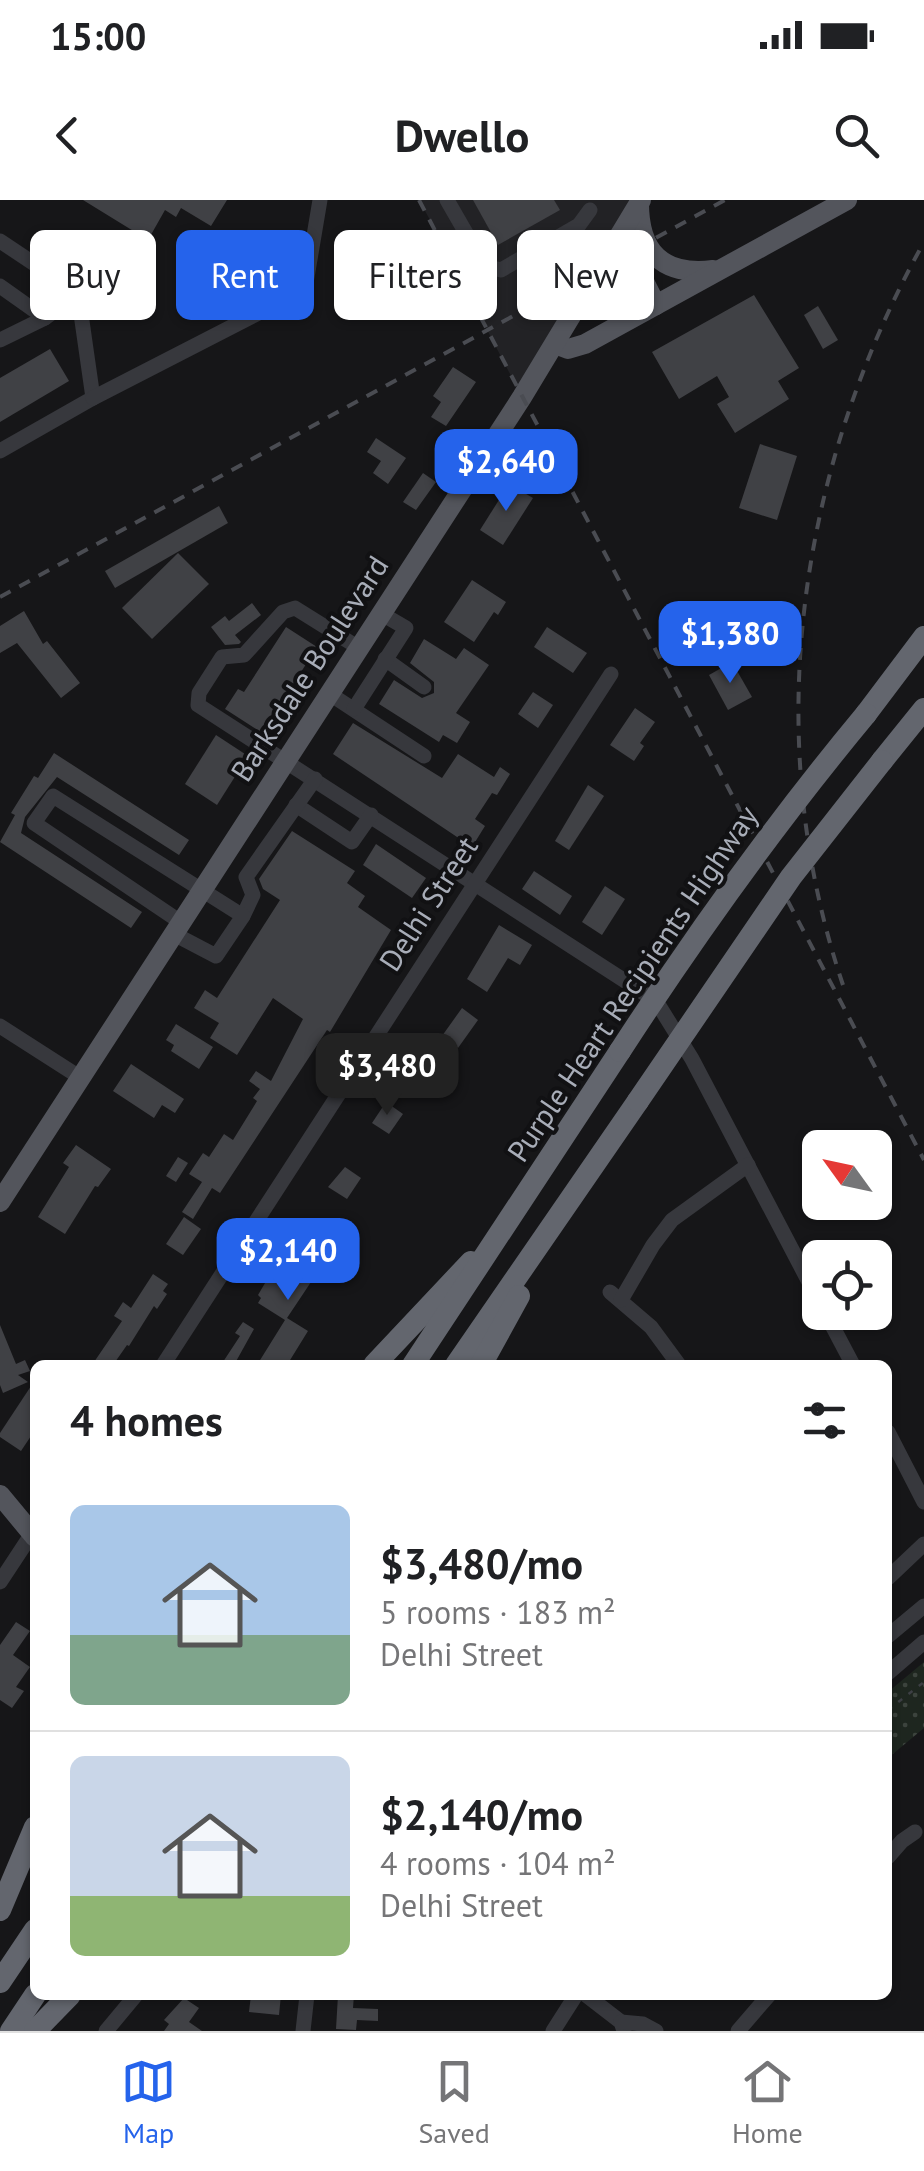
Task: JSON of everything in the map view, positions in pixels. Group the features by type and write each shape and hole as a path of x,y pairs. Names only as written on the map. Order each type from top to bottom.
{"highway":[{"path":"866,714 924,637"},
{"name":"Purple Heart Recipients Highway","path":"416,1360 713,912 822,766 924,654"},
{"path":"459,1360 781,891 924,709"},
{"path":"898,743 924,718"},
{"path":"484,1360 570,1201"},
{"path":"379,1360 443,1289 500,1236"},
{"path":"0,1910 30,1839"},
{"path":"0,1982 30,1937"},
{"path":"11,2031 32,2000"},
{"path":"36,2031 65,2000"}],"main road":[{"path":"555,344 568,349 585,344 847,200"},
{"path":"640,201 642,234 655,257 686,270 724,267"},
{"name":"Barksdale Boulevard","path":"623,230 640,201"},
{"path":"654,301 656,305"},
{"name":"Barksdale Boulevard","path":"0,1202 569,320"},
{"path":"0,1495 30,1529"}],"street":[{"path":"0,451 93,398 305,289 320,200"},
{"path":"447,200 485,266 500,270 579,225 590,210"},
{"path":"0,241 30,261"},
{"path":"0,286 30,307"},
{"path":"3,335 40,320"},
{"path":"82,320 93,398"},
{"path":"359,648 294,608 283,612 244,655 222,657 199,692 198,705 476,882 661,1006 802,1268"},
{"path":"354,709 406,628 382,614"},
{"path":"386,660 424,687"},
{"name":"Delhi Street","path":"165,1360 611,674"},
{"path":"330,694 424,756"},
{"path":"246,877 315,778"},
{"path":"221,862 246,877 253,895 242,916 216,956 34,824 53,796 242,916"},
{"path":"296,805 352,842 371,815"},
{"path":"0,1026 80,1078"},
{"path":"676,1360 661,1338 616,1296 672,1220 748,1165"},
{"path":"834,1330 849,1360"},
{"path":"892,1440 924,1502"},
{"path":"0,1582 30,1539"},
{"path":"892,1574 924,1544"},
{"path":"892,1633 924,1606"},
{"path":"892,1669 924,1642"},
{"path":"892,1852 914,1832"},
{"path":"106,2031 132,2000"},
{"path":"304,2031 307,2000"},
{"path":"553,2031 573,2000"},
{"path":"592,2000 623,2026 643,2024 656,2031"},
{"path":"728,2031 743,2025 765,2000"}],"path":[{"path":"892,1707 924,1682"}],"shaded area":[{"path":"419,200 641,200 623,230 517,230 517,320 569,320 522,397 482,320 497,320 497,230 435,230"},
{"path":"924,1662 924,1728 892,1755 892,1689"}],"building":[{"path":"83,200 227,200 211,226 181,208 176,217 165,210 154,230 132,230"},
{"path":"473,200 554,200 560,210 525,230 517,230 517,234 498,245 497,230 490,230"},
{"path":"754,295 799,368 778,381 789,399 735,433 717,404 729,397 717,376 679,399 652,352"},
{"path":"818,306 838,340 823,349 804,315"},
{"path":"50,349 69,381 0,422 0,378"},
{"path":"453,367 476,382 446,426 431,417 441,402 433,396"},
{"path":"376,438 406,458 388,484 373,473 381,461 367,452"},
{"path":"760,444 797,456 777,520 739,508"},
{"path":"423,473 436,482 416,510 403,502"},
{"path":"509,484 533,498 503,545 480,530"},
{"path":"219,506 228,523 115,588 105,571"},
{"path":"178,553 209,584 152,639 122,608"},
{"path":"472,580 506,602 498,615 494,612 474,642 444,622"},
{"path":"252,603 261,615 235,635 239,644 225,645 211,627 225,616 229,621"},
{"path":"24,611 43,644 47,641 80,683 61,698 17,643 0,653 0,626"},
{"path":"286,627 317,647 262,733 225,709 238,689 244,692"},
{"path":"547,627 587,653 573,673 534,647"},
{"path":"424,639 456,659 464,648 489,665 456,713 470,722 457,743 443,735 439,742 379,704 394,680 422,698 434,693 434,682 410,663"},
{"path":"732,662 752,697 728,710 709,675"},
{"path":"533,692 553,705 538,728 518,714"},
{"path":"635,708 655,722 640,743 644,746 634,761 610,745"},
{"path":"353,723 442,778 458,754 494,777 500,767 510,774 475,819 485,826 472,847 333,754"},
{"path":"216,735 248,756 217,805 185,784"},
{"path":"54,753 189,840 179,855 57,777 25,817 21,833 142,912 131,928 0,842 15,815 11,813"},
{"path":"588,785 604,796 569,850 555,841"},
{"path":"292,831 355,871 347,883 365,896 358,907 391,930 330,1032 327,1030 220,1193 212,1188 193,1219 182,1212 202,1182 189,1174 203,1153 209,1157 224,1134 233,1140 257,1101 253,1098 260,1089 249,1081 256,1071 271,1081 303,1019 273,998 237,1055 210,1038 219,1023 194,1008 205,990 217,998 280,900 263,889 259,879"},
{"path":"376,844 426,878 412,898 363,865"},
{"path":"534,871 572,896 560,915 522,889"},
{"path":"605,886 625,899 602,935 582,922"},
{"path":"499,925 532,945 520,965 508,958 487,992 467,979"},
{"path":"462,1008 478,1020 458,1048 442,1036"},
{"path":"176,1024 213,1047 199,1069 171,1051 174,1045 166,1040"},
{"path":"433,1036 443,1045 433,1058 423,1050"},
{"path":"131,1064 184,1099 175,1113 162,1105 154,1118 113,1091"},
{"path":"407,1067 430,1081 419,1098 396,1084"},
{"path":"386,1102 403,1114 389,1134 372,1123"},
{"path":"76,1145 111,1169 95,1186 65,1234 38,1217 69,1167 63,1163"},
{"path":"178,1157 188,1163 176,1182 166,1176"},
{"path":"345,1167 361,1178 347,1199 328,1187"},
{"path":"184,1217 201,1229 183,1255 166,1244"},
{"path":"296,1243 325,1261 287,1318 308,1331 290,1360 260,1360 285,1320 258,1303 268,1278 272,1281"},
{"path":"153,1274 168,1284 163,1291 167,1294 157,1309 154,1306 116,1360 95,1360 122,1321 114,1316 123,1302 131,1308"},
{"path":"243,1322 254,1329 237,1360 224,1360 240,1336 235,1333"},
{"path":"0,1325 16,1364 25,1360 30,1371 18,1375 28,1382 3,1393 0,1385"},
{"path":"30,1388 30,1438 21,1451 0,1437"},
{"path":"16,1622 30,1631 13,1655 30,1667 16,1687 24,1691 12,1708 0,1700 0,1645"},
{"path":"182,2000 187,2000 199,2008 189,2022 202,2031 164,2031 169,2024 164,2020"},
{"path":"250,2000 280,2000 279,2015 249,2012"},
{"path":"338,2000 354,2000 353,2008 378,2009 378,2021 357,2020 356,2030 336,2029"}],"railway":[{"path":"419,200 924,1160"},
{"path":"0,597 725,200"},
{"path":"843,985 817,891 802,796 798,701 805,605 821,511 846,419 881,329 924,242"}]}
